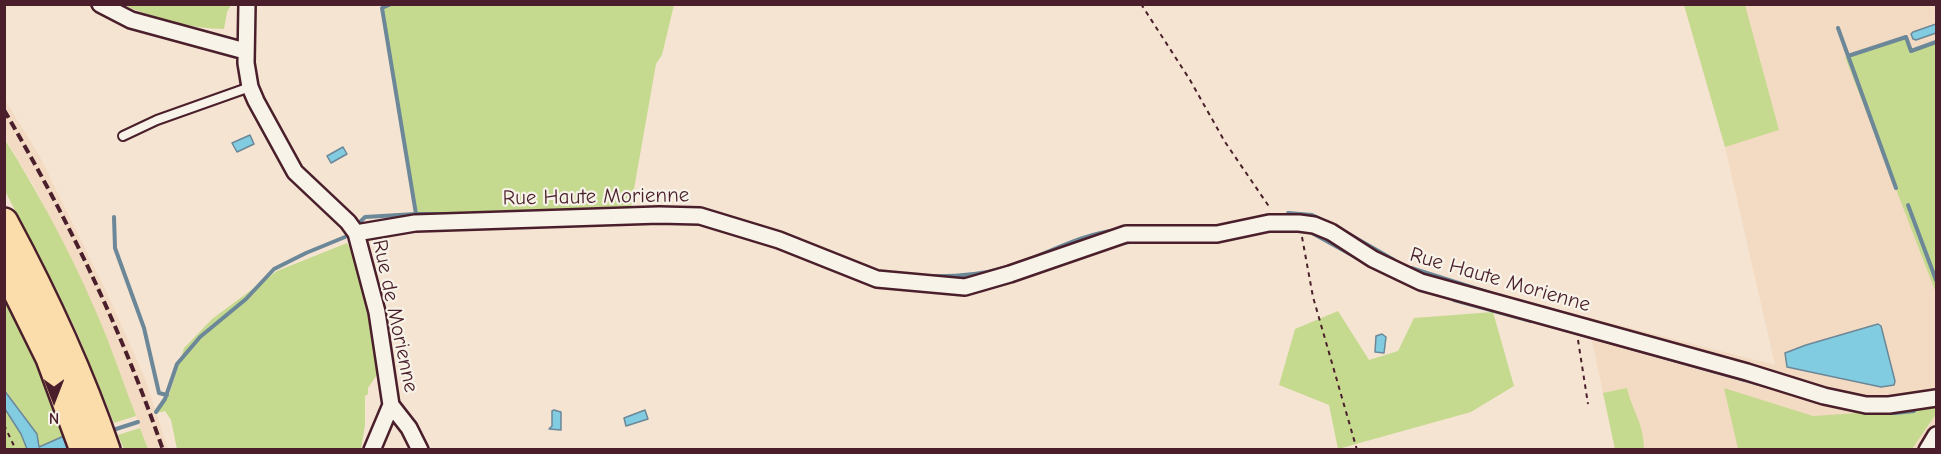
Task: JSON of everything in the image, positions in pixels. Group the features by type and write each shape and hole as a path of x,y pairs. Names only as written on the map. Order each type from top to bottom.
{"highway":[{"path":"4,222 37,284 67,349 106,450"},
{"path":"4,265 50,358 84,450"}],"street":[{"path":"100,4 131,20 245,51"},
{"name":"Rue de Morienne","path":"247,4 245,51 250,87 295,172 348,222 356,233 377,312 391,405 409,428 420,450"},
{"name":"Rue Haute Morienne","path":"356,233 415,223 659,215 700,216 779,240 877,279 965,287 1126,234 1217,234 1269,223 1299,223 1314,225 1331,232 1373,259 1421,282 1824,396 1866,405 1889,405 1936,398"},
{"path":"372,450 391,405"},
{"path":"1927,450 1936,435"}],"lane":[{"path":"123,136 157,120 250,87"}],"path":[{"path":"1141,4 1190,80 1225,142 1280,223"},
{"path":"1299,223 1313,297 1357,449"},
{"path":"1579,326 1578,334 1588,404"},
{"path":"4,425 16,450"}],"shaded area":[{"path":"1684,5 1936,5 1936,449 1615,449 1587,317 1775,365 1725,147"},
{"path":"5,100 39,155 107,293 144,376 168,449 148,449 92,304 35,188 5,138"}],"green space":[{"path":"231,4 224,29 173,22 123,5"},
{"path":"391,5 674,5 662,55 656,64 631,206 416,214 382,8"},
{"path":"1684,5 1745,5 1779,130 1725,147"},
{"path":"1906,37 1912,51 1936,42 1936,293 1845,57"},
{"path":"4,138 47,211 85,286 136,416 114,423 78,335 5,191"},
{"path":"347,243 355,257 366,289 378,373 365,396 365,425 361,449 177,449 171,420 165,411 156,413 156,410 169,395 184,348 212,319 277,271"},
{"path":"4,293 27,341 69,449 5,449 5,409 21,434 37,434 5,390"},
{"path":"1338,311 1369,360 1398,351 1414,318 1493,312 1514,386 1471,412 1338,449 1329,405 1279,385 1295,329"},
{"path":"1627,388 1640,424 1644,449 1615,449 1603,393"},
{"path":"1724,388 1813,416 1936,408 1936,414 1912,449 1738,449"},
{"path":"140,428 148,449 124,449 118,435"}],"water":[{"path":"1936,24 1936,33 1913,39 1911,34 1913,32"},
{"path":"250,135 254,144 237,152 232,143"},
{"path":"343,147 347,154 331,163 327,156"},
{"path":"1878,324 1881,326 1895,381 1894,385 1881,387 1787,367 1785,353"},
{"path":"1382,334 1386,337 1384,353 1375,352 1376,336"},
{"path":"4,390 37,434 39,447 64,436 69,449 27,449 21,434 5,409"},
{"path":"645,410 648,419 626,426 624,418"},
{"path":"552,411 561,412 561,430 549,429 552,426"}],"waterway":[{"path":"361,221 365,217 416,214 382,8 391,4"},
{"path":"1838,28 1896,188"},
{"path":"1848,56 1906,37 1911,51 1936,42"},
{"path":"1908,205 1936,280"},
{"path":"1288,213 1312,215 1331,224"},
{"path":"416,214 453,214"},
{"path":"114,217 115,248 144,328 159,393 167,395"},
{"path":"1340,229 1394,260"},
{"path":"922,276 963,275 994,271 1018,264 1088,236 1117,230"},
{"path":"1312,233 1359,259"},
{"path":"156,412 165,399 177,364 200,337 246,299 274,269 345,237"},
{"path":"1120,243 1140,241"},
{"path":"1411,268 1490,293"},
{"path":"1394,277 1406,283"},
{"path":"1454,300 1531,321"},
{"path":"1541,323 1784,391"},
{"path":"1870,412 1914,411"},
{"path":"116,429 138,422"}],"railway":[{"path":"4,110 28,151 92,276 130,361 163,450"}]}
